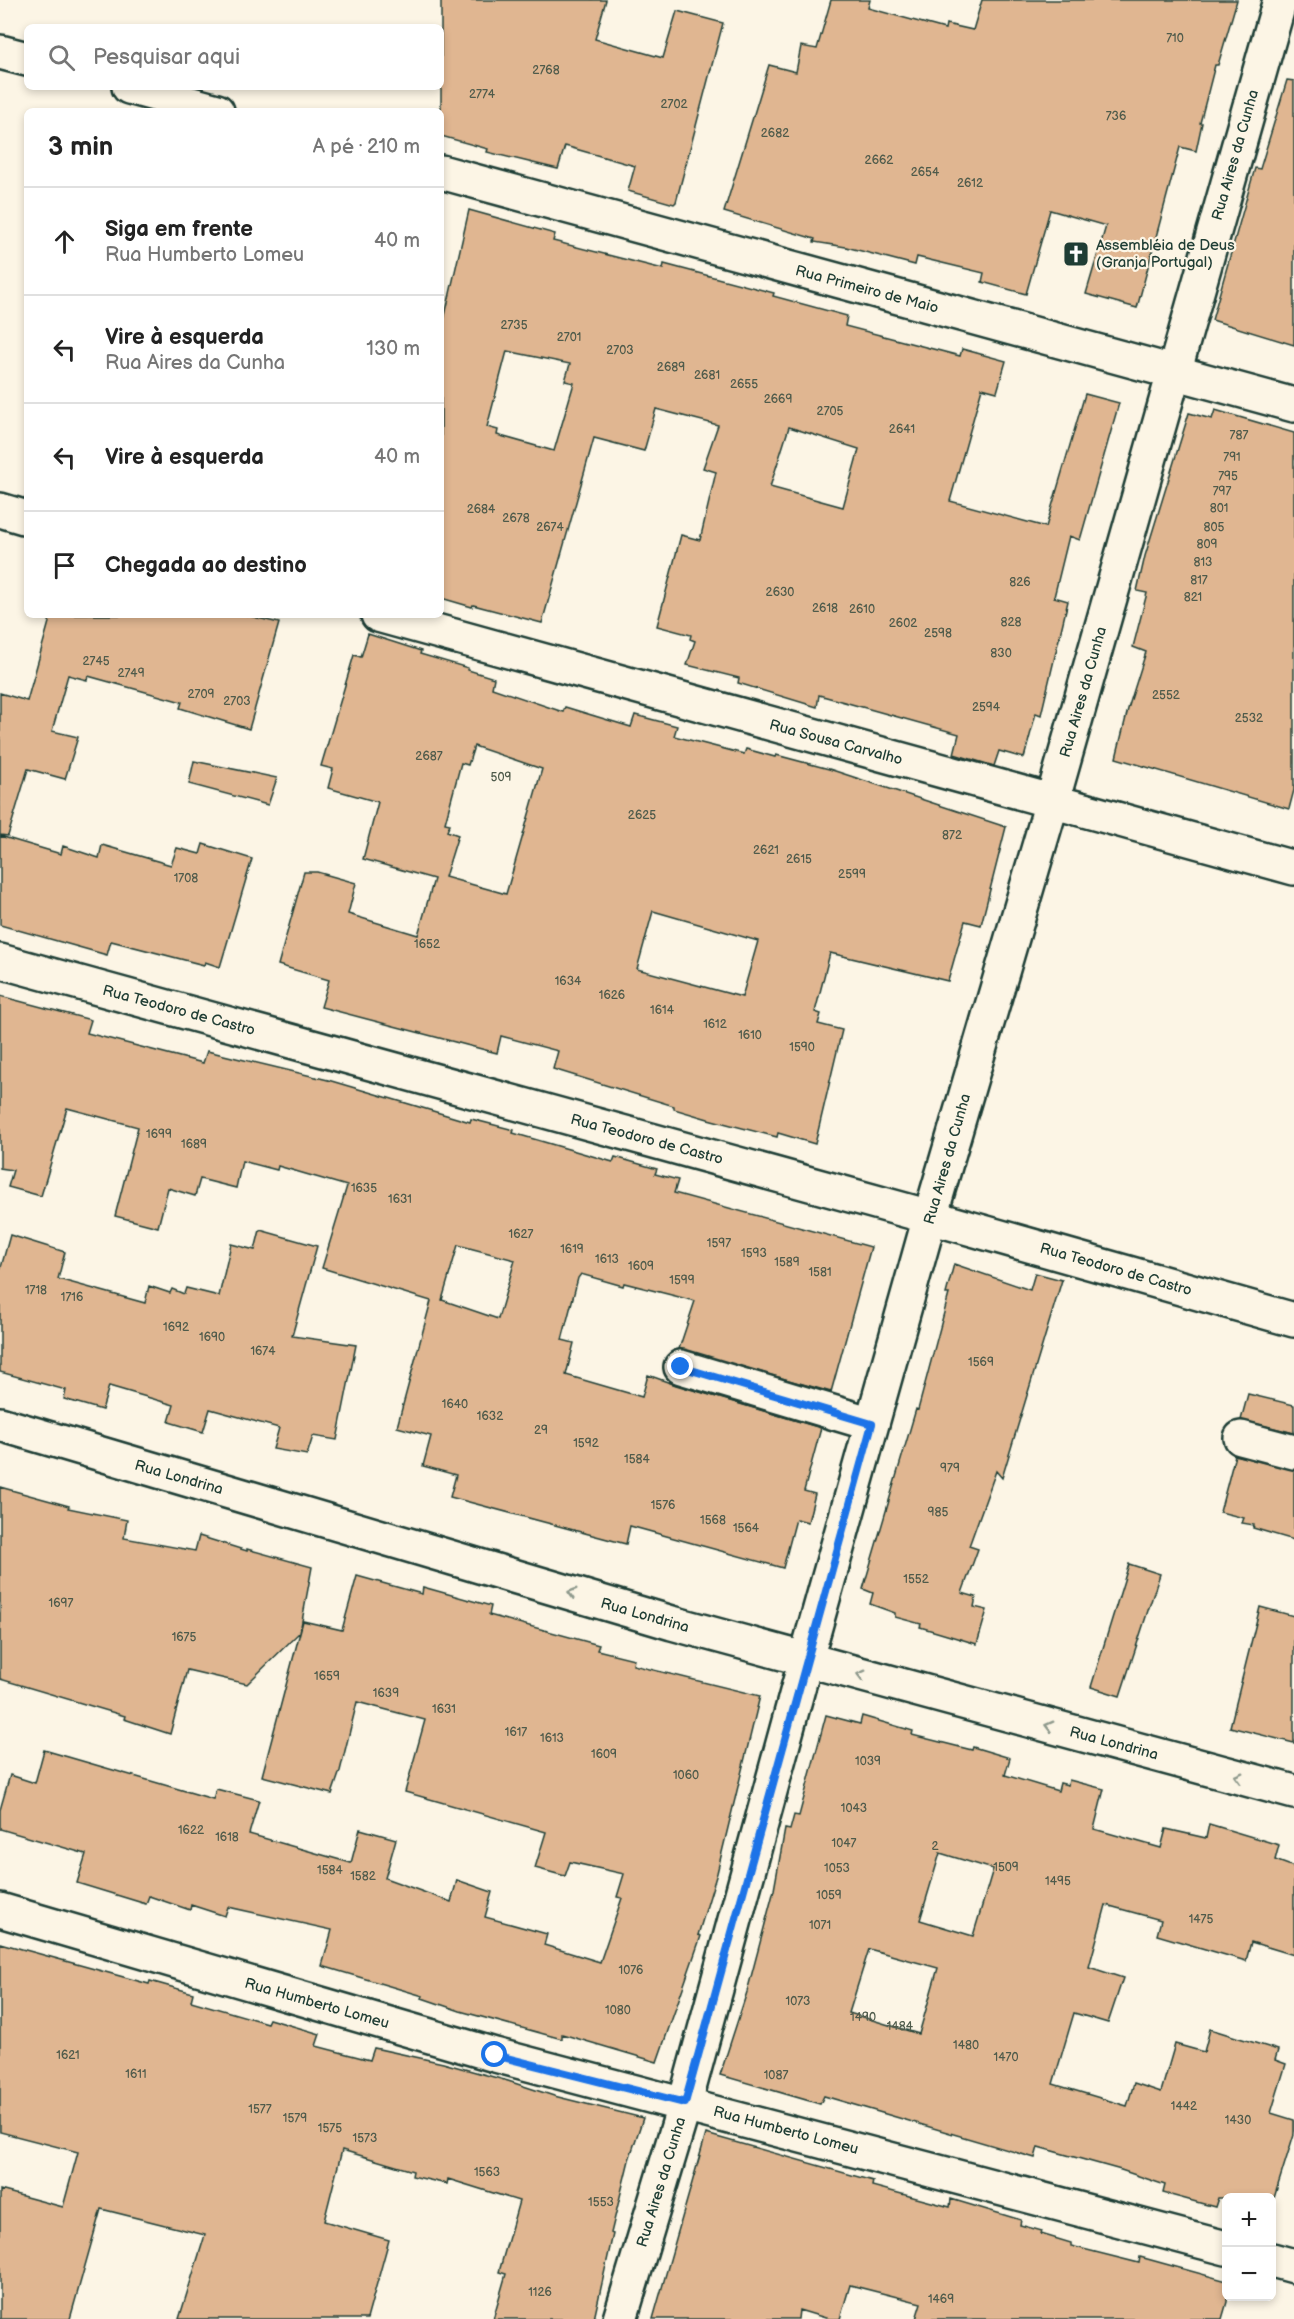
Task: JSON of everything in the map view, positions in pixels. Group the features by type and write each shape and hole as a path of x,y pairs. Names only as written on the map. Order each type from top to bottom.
{"street":[{"name":"Rua Aires da Cunha","path":"620,2319 685,2103 930,1216 1052,802 1172,372 1280,0"},
{"path":"0,52 24,58"},
{"path":"140,90 206,108"},
{"name":"Rua Primeiro de Maio","path":"444,173 1294,405"},
{"path":"0,510 24,517"},
{"name":"Rua Sousa Carvalho","path":"389,618 1294,868"},
{"name":"Rua Teodoro de Castro","path":"0,961 930,1216 1294,1320"},
{"path":"681,1367 872,1424"},
{"name":"Rua Londrina","path":"0,1424 661,1619 1294,1792"},
{"path":"1241,1438 1294,1452"},
{"name":"Rua Humberto Lomeu","path":"0,1910 495,2055 685,2103 1223,2247"},
{"path":"1276,2261 1294,2266"}],"building":[{"path":"441,0 606,0 595,39 663,58 677,11 723,23 676,202 674,204 628,191 635,166 565,146 558,169 487,152 488,149 444,137 444,108 441,108 441,90 444,90 444,24 441,24"},
{"path":"831,0 870,0 868,8 945,29 946,24 973,30 982,0 1237,0 1218,65 1215,65 1200,123 1202,123 1196,151 1180,147 1137,308 1086,294 1106,226 1050,210 1026,294 982,282 984,273 917,257 915,265 846,247 814,242 815,239 724,212 769,65 796,72 801,46 817,49"},
{"path":"1287,80 1294,81 1294,345 1212,320 1255,168 1260,169"},
{"path":"469,210 555,234 553,241 663,269 664,264 774,293 773,296 847,316 845,326 960,356 962,349 1006,361 997,392 982,388 950,501 1046,527 1085,394 1119,403 1080,540 1069,536 1054,597 1068,601 1041,715 1036,713 1024,758 999,751 994,766 954,754 959,734 819,695 817,707 738,683 739,678 687,665 695,641 690,639 691,635 657,626 681,535 700,540 716,472 703,468 718,425 656,409 644,451 594,438 542,623 473,605 472,607 444,599 444,320","holes":["507,351 570,364 565,381 574,383 554,451 497,435 498,430 487,427","789,427 859,449 843,507 770,487"]},
{"path":"1215,410 1294,433 1294,790 1289,809 1116,758 1146,652 1133,647 1147,593 1137,591 1145,556 1189,413 1212,419"},
{"path":"50,618 258,618 279,623 249,729 180,708 182,702 88,676 87,680 68,675 52,731 78,737 65,779 28,769 8,836 0,835 0,693 27,701"},
{"path":"368,634 494,678 492,688 563,712 565,707 631,727 635,715 677,726 674,736 744,754 746,749 829,769 1006,827 981,925 965,921 948,981 830,953 815,1012 821,1014 818,1024 842,1030 815,1144 778,1133 777,1137 708,1119 674,1109 674,1106 553,1069 558,1051 501,1036 497,1053 321,1007 329,980 278,965 304,872 317,872 356,883 348,914 418,935 434,879 363,859 378,802 328,788 333,769 321,766 354,655 361,657","holes":["474,746 542,769 506,894 445,877 458,835 447,831 450,824 445,823 461,763 468,765","653,911 758,941 742,997 637,969"]},
{"path":"194,761 277,778 268,805 189,784"},
{"path":"0,836 61,854 63,846 99,858 102,845 171,865 177,848 200,854 203,844 252,859 220,967 111,941 107,955 0,925"},
{"path":"0,996 91,1020 87,1033 203,1063 207,1051 328,1080 470,1122 471,1119 514,1130 513,1133 613,1162 615,1157 657,1169 655,1174 678,1180 674,1193 871,1247 831,1392 679,1349 695,1301 624,1283 623,1286 581,1274 562,1340 574,1343 566,1375 642,1397 648,1375 821,1428 804,1491 815,1494 808,1522 796,1519 783,1568 630,1526 626,1544 450,1497 456,1475 423,1466 431,1436 397,1427 431,1301 322,1268 347,1186 278,1166 277,1170 242,1161 236,1188 200,1179 195,1196 168,1188 158,1227 115,1216 138,1127 67,1108 41,1196 8,1187 13,1170 0,1168","holes":["458,1245 515,1260 498,1319 442,1300"]},
{"path":"260,1230 317,1246 292,1336 356,1345 337,1440 313,1436 307,1455 273,1449 279,1428 210,1409 203,1432 169,1422 174,1405 109,1386 102,1410 64,1399 66,1390 0,1372 0,1271 10,1235 65,1252 58,1279 145,1303 149,1286 170,1293 172,1289 184,1294 186,1288 219,1296 231,1244 255,1250"},
{"path":"954,1264 1030,1290 1035,1273 1062,1280 1002,1478 996,1471 969,1546 978,1549 962,1593 976,1597 974,1607 987,1610 977,1644 895,1617 895,1613 870,1604 873,1593 863,1589 916,1409 918,1410 949,1294 946,1294"},
{"path":"1248,1394 1294,1405 1294,1433 1241,1420"},
{"path":"1235,1455 1294,1470 1294,1540 1253,1528 1254,1525 1242,1523 1244,1518 1220,1512"},
{"path":"0,1487 69,1506 68,1508 127,1520 124,1538 195,1551 199,1536 312,1567 300,1632 247,1684 187,1670 170,1734 124,1719 125,1716 0,1679"},
{"path":"1129,1564 1160,1574 1120,1696 1091,1687"},
{"path":"357,1576 422,1594 423,1587 491,1606 489,1615 599,1645 597,1650 634,1659 633,1665 760,1696 717,1873 698,1935 701,1936 657,2062 562,2034 562,2039 460,2011 422,1998 423,1996 322,1966 332,1930 228,1907 225,1916 191,1905 190,1910 149,1896 146,1904 77,1883 86,1854 0,1829 0,1810 10,1775 35,1783 44,1750 213,1799 216,1789 259,1800 249,1834 351,1863 360,1829 396,1839 385,1878 451,1902 457,1880 492,1892 485,1917 547,1934 544,1945 600,1962 622,1898 617,1897 624,1874 570,1862 565,1876 535,1868 546,1832 405,1792 425,1720 357,1702 332,1794 262,1776 303,1621 342,1630"},
{"path":"1260,1607 1294,1616 1294,1743 1230,1727"},
{"path":"826,1715 860,1724 862,1716 913,1731 912,1735 972,1750 973,1747 1010,1758 1005,1775 1058,1791 1060,1783 1068,1785 1069,1780 1104,1789 1094,1829 1161,1848 1166,1829 1206,1838 1209,1824 1279,1845 1275,1860 1294,1867 1294,1955 1251,1942 1246,1961 1157,1935 1161,1920 1106,1905 1089,1967 1123,1978 1108,2023 1074,2013 1053,2084 1127,2106 1134,2083 1161,2092 1175,2044 1204,2052 1210,2029 1278,2050 1275,2060 1286,2064 1271,2113 1294,2120 1294,2134 1276,2193 1222,2193 1222,2198 1218,2198 1215,2207 1163,2193 1165,2185 1121,2170 1038,2147 1035,2158 824,2096 820,2104 720,2075 747,1992 774,1890 785,1829 790,1830 794,1815 799,1816","holes":["940,1853 993,1869 973,1936 920,1920","869,1949 938,1968 919,2034 849,2013"]},
{"path":"0,1943 149,1984 150,1981 193,1993 191,2001 267,2023 269,2019 320,2034 316,2046 370,2060 374,2048 443,2063 554,2096 643,2118 629,2160 611,2233 613,2234 594,2319 493,2319 506,2274 499,2272 519,2201 448,2179 447,2184 412,2176 413,2171 342,2150 324,2221 389,2240 367,2319 179,2319 205,2235 101,2209 70,2319 0,2319 0,2190 63,2207 78,2152 0,2132"},
{"path":"706,2134 873,2181 872,2186 950,2207 951,2199 1021,2220 1020,2225 1042,2231 1041,2234 1071,2243 1071,2246 1139,2263 1140,2257 1222,2280 1222,2301 1227,2301 1222,2319 916,2319 921,2303 850,2285 840,2319 829,2319 799,2310 798,2319 653,2319"}],"place":[{"name":"Assembléia de Deus (Granja Portugal)","path":"1076,254"}],"route":[{"path":"495,2055 685,2103 872,1424 681,1367"}]}
